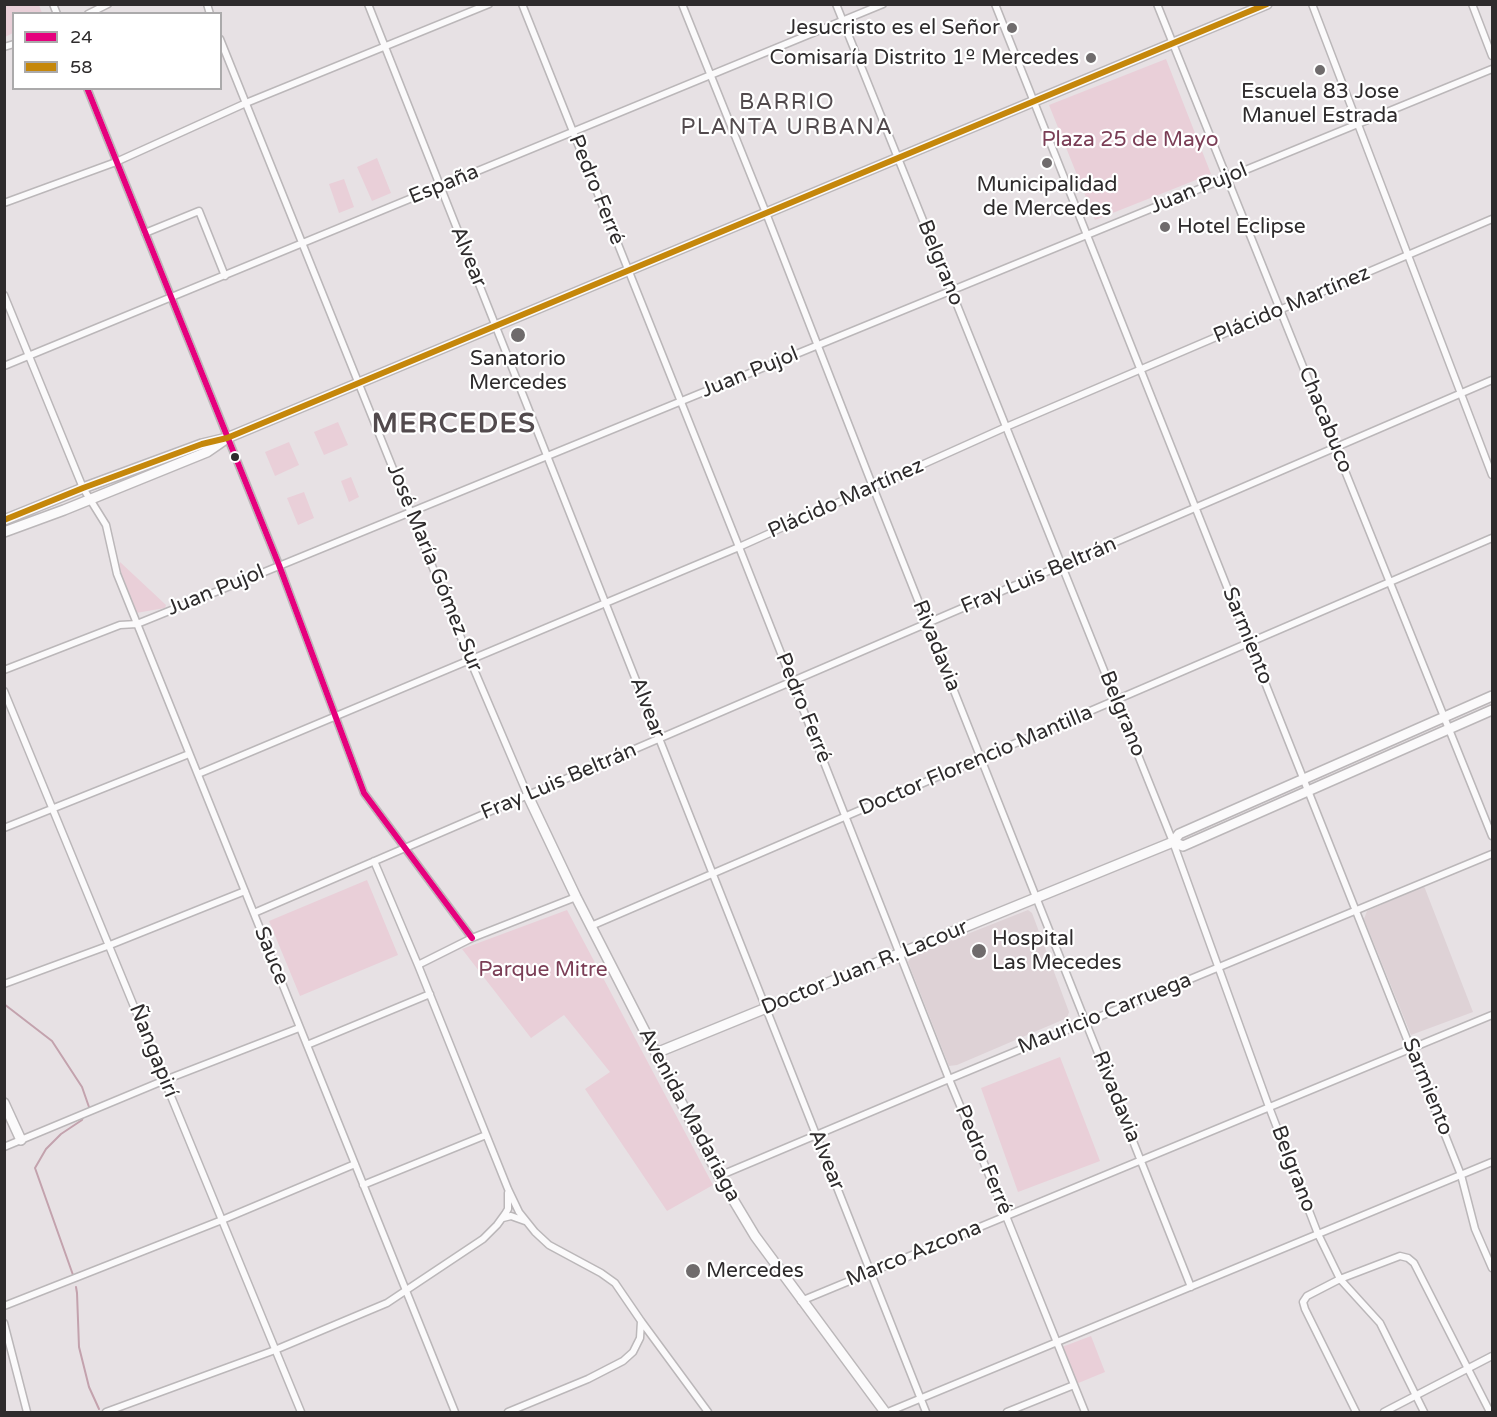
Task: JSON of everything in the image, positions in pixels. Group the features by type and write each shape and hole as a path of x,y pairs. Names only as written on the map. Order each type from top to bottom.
{"street":[{"path":"92,12 108,4"},
{"name":"Alvear","path":"368,4 926,1413"},
{"path":"4,203 116,162 246,103 489,4"},
{"name":"Pedro Ferré","path":"522,4 793,682 899,954 1085,1413"},
{"name":"Rivadavia","path":"682,4 1191,1287"},
{"name":"Belgrano","path":"836,4 1173,842 1217,968 1318,1234 1340,1280 1380,1323 1424,1413"},
{"name":"España","path":"4,366 883,4"},
{"name":"Sarmiento","path":"995,4 1461,1175 1474,1229 1492,1269"},
{"name":"Chacabuco","path":"1157,4 1492,836"},
{"path":"4,520 202,444 228,438 1267,4"},
{"path":"1312,4 1492,475"},
{"path":"1472,4 1492,56"},
{"name":"José María Gómez Sur","path":"222,44 470,660 528,796"},
{"name":"Juan Pujol","path":"4,670 120,625 137,624 1492,69"},
{"path":"88,90 279,566 364,793 472,938"},
{"path":"145,233 199,211 225,276"},
{"name":"Plácido Martínez","path":"198,774 739,547 1006,427 1492,219"},
{"name":"Sauce","path":"4,295 83,488 106,525 117,574 455,1413"},
{"name":"Fray Luis Beltrán","path":"254,913 1492,380"},
{"path":"4,532 207,452 228,438"},
{"name":"Doctor Florencio Mantilla","path":"591,926 1492,538"},
{"name":"Ñangapirí","path":"4,691 301,1413"},
{"path":"1492,696 1179,834 1173,842 1184,846 1492,710"},
{"path":"4,828 189,754"},
{"name":"Avenida Madariaga","path":"528,796 576,897 719,1176 755,1236 886,1413"},
{"name":"Doctor Juan R. Lacour","path":"656,1053 1173,842"},
{"name":"Mauricio Carruega","path":"719,1176 1492,854"},
{"path":"374,861 519,1212 549,1245 615,1283 708,1413"},
{"path":"4,984 245,891"},
{"path":"418,965 472,938 576,897"},
{"path":"307,1045 430,994"},
{"name":"Marco Azcona","path":"801,1301 1492,1015"},
{"path":"4,1147 165,1080 300,1028"},
{"path":"4,1102 21,1140"},
{"path":"363,1185 486,1135"},
{"path":"886,1413 1492,1162"},
{"path":"4,1306 222,1220 355,1164"},
{"path":"106,1413 275,1350 387,1303 483,1239 508,1209 508,1189"},
{"path":"502,1218 511,1216 528,1223"},
{"path":"1356,1413 1303,1302 1307,1296 1340,1280 1400,1256 1414,1263 1490,1413"},
{"path":"508,1413 588,1379 623,1361 633,1352 640,1338 641,1321"},
{"path":"4,1323 27,1413"},
{"path":"1384,1413 1492,1356"},
{"path":"1007,1413 1074,1385"}],"shaded area":[{"path":"1424,886 1473,1012 1411,1035 1364,919 1367,911"},
{"path":"1028,910 1032,913 1069,1012 1067,1018 957,1065 949,1066 908,962 912,956"}],"green space":[{"path":"5,4 39,5 42,12 12,12 12,34 5,37"},
{"name":"Plaza 25 de Mayo","path":"1166,59 1211,174 1095,220 1049,105"},
{"path":"377,158 391,193 372,201 357,167"},
{"path":"344,179 354,207 339,213 329,184"},
{"path":"338,422 348,445 324,455 314,432"},
{"path":"289,442 299,465 275,476 265,452"},
{"path":"351,477 359,497 349,502 341,481"},
{"path":"304,492 314,518 298,525 287,498"},
{"path":"120,562 166,605 165,608 136,613 118,574"},
{"path":"367,880 398,955 300,996 269,921"},
{"name":"Parque Mitre","path":"567,910 713,1185 667,1211 585,1089 610,1072 564,1015 531,1038 462,949"},
{"path":"1060,1057 1100,1161 1018,1192 981,1088"},
{"path":"1091,1336 1105,1372 1076,1384 1062,1347"}],"waterway":[{"path":"4,1004 52,1041 82,1087 89,1107"},
{"path":"73,1275 35,1168 46,1149 61,1134 82,1120 84,1115"},
{"path":"76,1287 79,1347 89,1387 99,1409"}],"transit line":[{"name":"58","path":"4,520 202,444 227,438 1267,4"},
{"name":"24","path":"88,90 279,565 364,793 472,938"}],"place":[{"name":"Jesucristo es el Señor","path":"1012,28"},
{"name":"Comisaría Distrito 1º Mercedes","path":"1091,58"},
{"name":"Escuela 83 Jose Manuel Estrada","path":"1320,70"},
{"name":"Municipalidad de Mercedes","path":"1047,163"},
{"name":"Hotel Eclipse","path":"1165,227"},
{"name":"Sanatorio Mercedes","path":"518,335"},
{"name":"Hospital Las Mecedes","path":"979,951"},
{"name":"Mercedes","path":"693,1271"}],"district":[{"name":"BARRIO PLANTA URBANA","path":"787,116"},
{"name":"MERCEDES","path":"454,425"}]}
